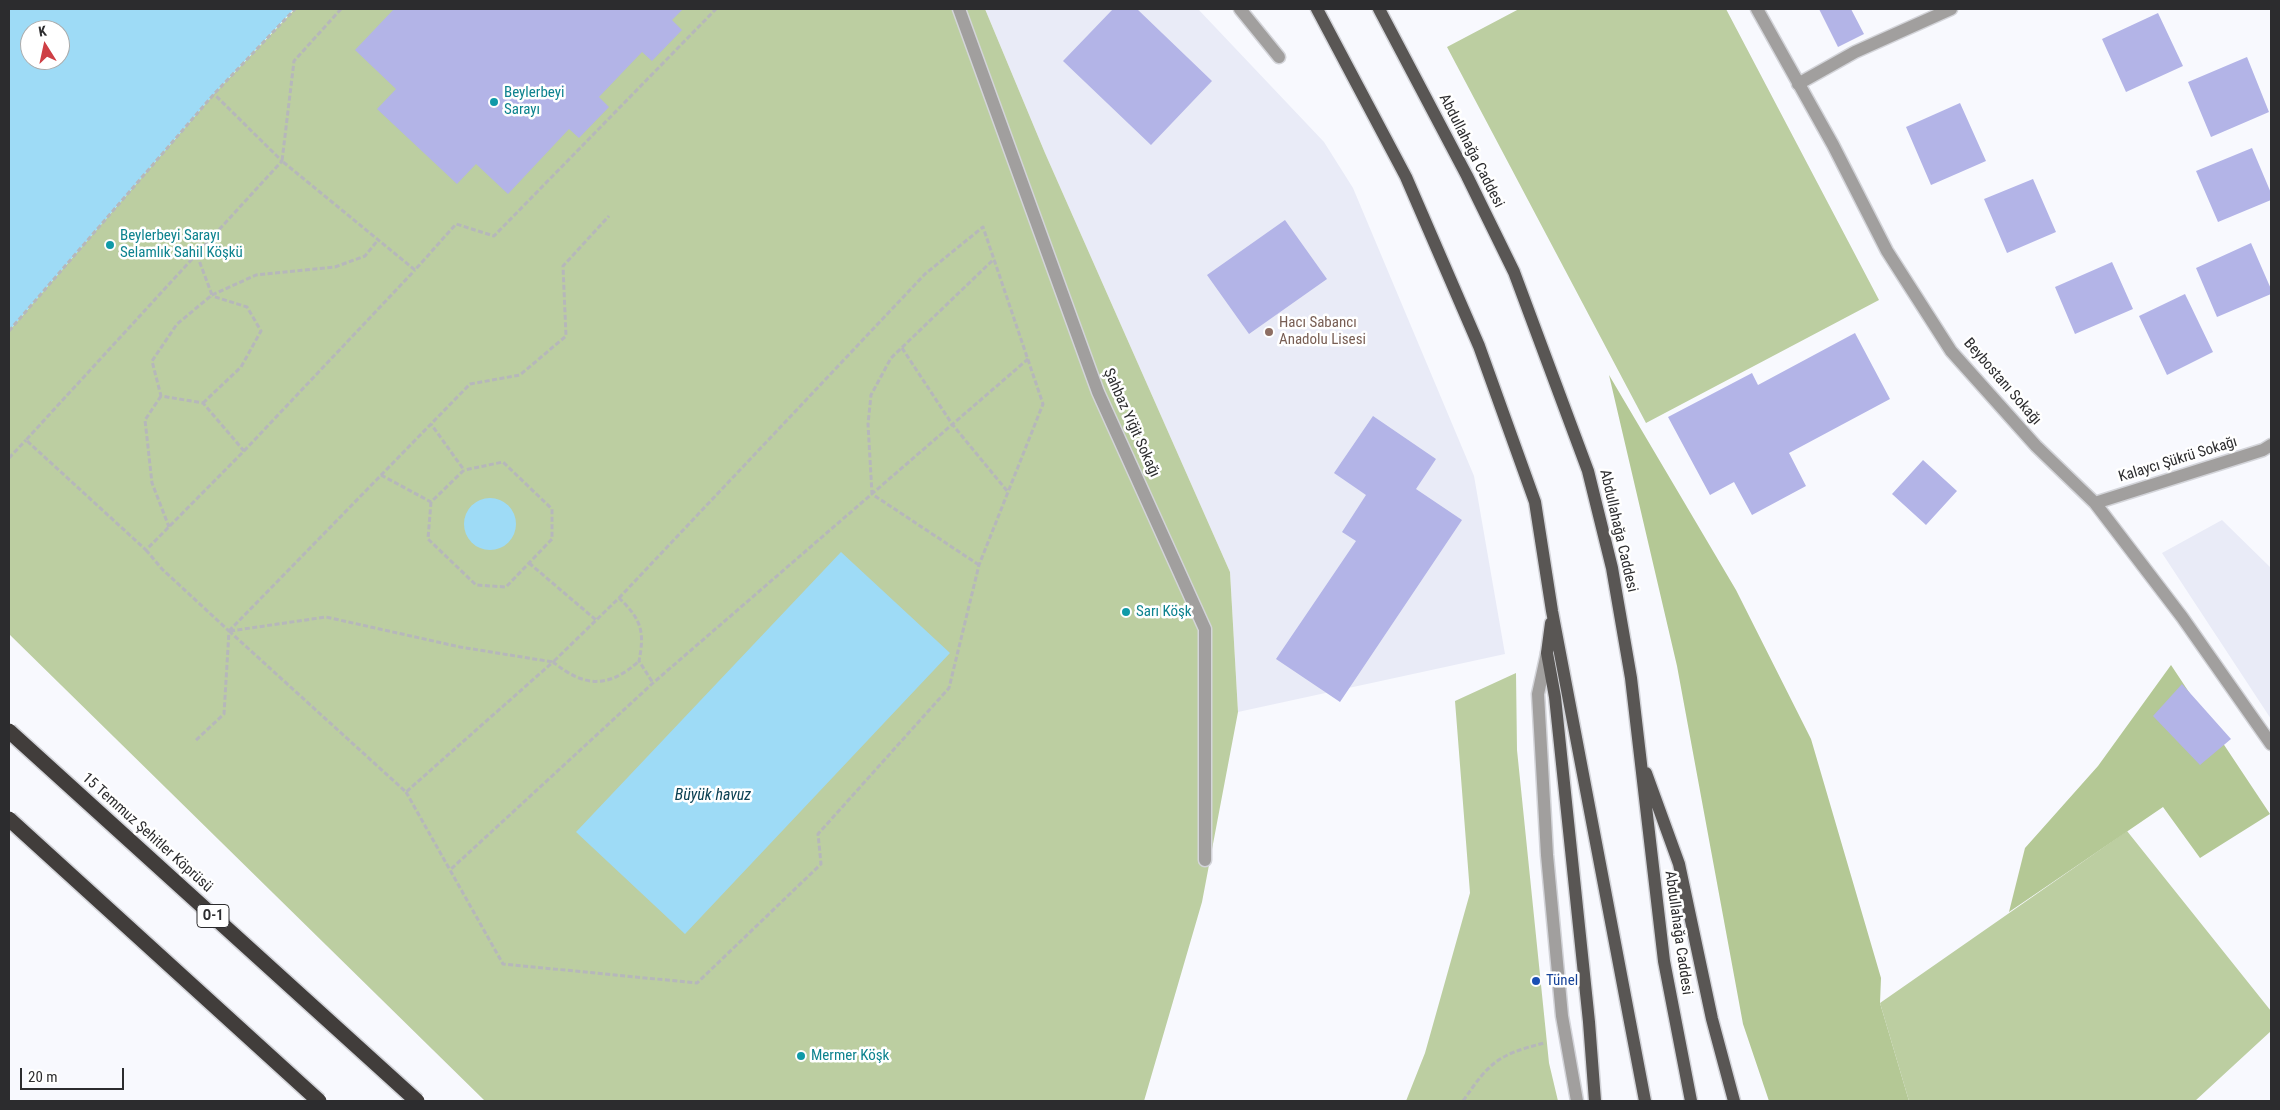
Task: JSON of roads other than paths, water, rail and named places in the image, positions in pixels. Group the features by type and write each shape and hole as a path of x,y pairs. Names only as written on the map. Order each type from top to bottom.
{"highway":[{"name":"15 Temmuz Şehitler Köprüsü","path":"9,731 417,1101"},
{"path":"9,820 318,1101"}],"main road":[{"path":"1317,9 1406,177 1480,346 1535,502 1552,611 1555,697 1584,973 1595,1101"},
{"name":"Abdullahağa Caddesi","path":"1379,9 1467,176 1514,272 1588,471 1612,568 1630,678 1664,961 1691,1101"},
{"path":"1554,651 1645,1101"},
{"path":"1639,754 1679,864 1712,1019 1734,1101"}],"street":[{"name":"Şahbaz Yiğit Sokağı","path":"959,9 1098,392 1205,629 1205,860"},
{"path":"1240,9 1279,57"},
{"name":"Beybostanı Sokağı","path":"1757,9 1834,146 1887,251 1951,350 2036,446 2094,503 2182,617 2271,744"},
{"path":"1798,84 1855,52 1951,9"},
{"name":"Kalaycı Şükrü Sokağı","path":"2094,503 2271,446"},
{"path":"1554,651 1538,694 1547,856 1566,1038 1577,1101"}],"water":[{"path":"9,9 294,9 214,94 9,331"},
{"path":"485,498 495,498 509,505 516,519 516,529 509,543 495,550 485,550 475,546 468,539 464,529 464,519 468,509 475,502"},
{"name":"Büyük havuz","path":"841,552 950,653 685,934 576,832"}],"place":[{"name":"Beylerbeyi Sarayı","path":"494,102"},
{"name":"Beylerbeyi Sarayı Selamlık Sahil Köşkü","path":"110,245"},
{"name":"Hacı Sabancı Anadolu Lisesi","path":"1269,332"},
{"name":"Sarı Köşk","path":"1126,612"},
{"name":"Tünel","path":"1536,981"},
{"name":"Mermer Köşk","path":"801,1056"}]}
